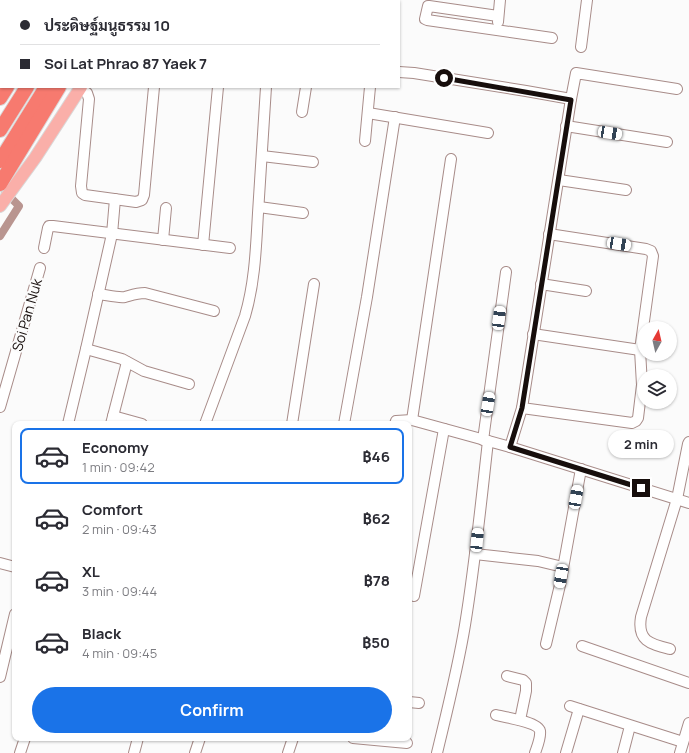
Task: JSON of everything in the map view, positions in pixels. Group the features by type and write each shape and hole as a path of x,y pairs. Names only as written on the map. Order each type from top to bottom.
{"highway":[{"path":"0,98 7,88"},
{"path":"0,130 26,88"},
{"path":"0,161 45,88"},
{"path":"4,195 58,88"}],"main road":[{"path":"4,195 34,158 80,88"}],"street":[{"path":"497,30 500,0"},
{"path":"580,47 587,0"},
{"path":"498,16 429,6 426,20 552,38"},
{"path":"400,72 444,78 571,100"},
{"path":"510,447 522,408 566,126 576,73 677,89"},
{"path":"80,88 87,93 89,99 81,186 82,193 85,195 136,202 142,200 144,195 154,88"},
{"path":"203,245 218,88"},
{"path":"206,421 250,300 256,251 266,88"},
{"path":"302,112 306,88"},
{"path":"365,141 370,88"},
{"path":"368,113 488,133"},
{"path":"345,421 367,297 395,117"},
{"path":"566,126 668,142"},
{"path":"262,156 313,162"},
{"path":"412,420 451,159"},
{"path":"558,180 626,190"},
{"path":"69,421 112,234 115,199"},
{"path":"258,207 303,213"},
{"path":"163,240 166,208"},
{"path":"44,248 48,228 49,226 53,226 230,248"},
{"path":"550,234 651,251 653,256 644,321"},
{"name":"Soi Pan Nuk","path":"0,407 40,268"},
{"path":"437,753 457,668 465,626 475,554 485,441 506,272"},
{"path":"292,421 314,284"},
{"path":"541,284 586,291"},
{"path":"98,294 125,297 138,293 145,293 214,311"},
{"path":"533,334 637,350"},
{"path":"86,349 114,356 144,371 190,384"},
{"path":"522,408 632,423 638,418 642,384 641,361"},
{"path":"112,420 127,362"},
{"path":"396,421 412,420 510,447 689,503"},
{"path":"414,596 444,429"},
{"path":"670,649 645,640 640,626 641,617 677,499 689,442"},
{"path":"546,644 563,567 581,469"},
{"path":"475,554 538,561 563,567"},
{"path":"0,563 12,566"},
{"path":"0,677 12,627"},
{"path":"582,646 689,683"},
{"path":"507,676 524,680 526,683 526,691 520,720"},
{"path":"566,753 575,708 683,742"},
{"path":"496,715 520,720 540,729 540,738 535,753"},
{"path":"680,753 689,723"},
{"path":"623,753 630,726"},
{"path":"20,753 24,741"},
{"path":"134,753 137,741"},
{"path":"195,753 199,741"},
{"path":"288,753 291,741"},
{"path":"385,741 407,743"}],"waterway":[{"path":"0,236 19,206 5,192"}],"route":[{"path":"444,78 571,100 522,408 510,447 641,488"}]}
